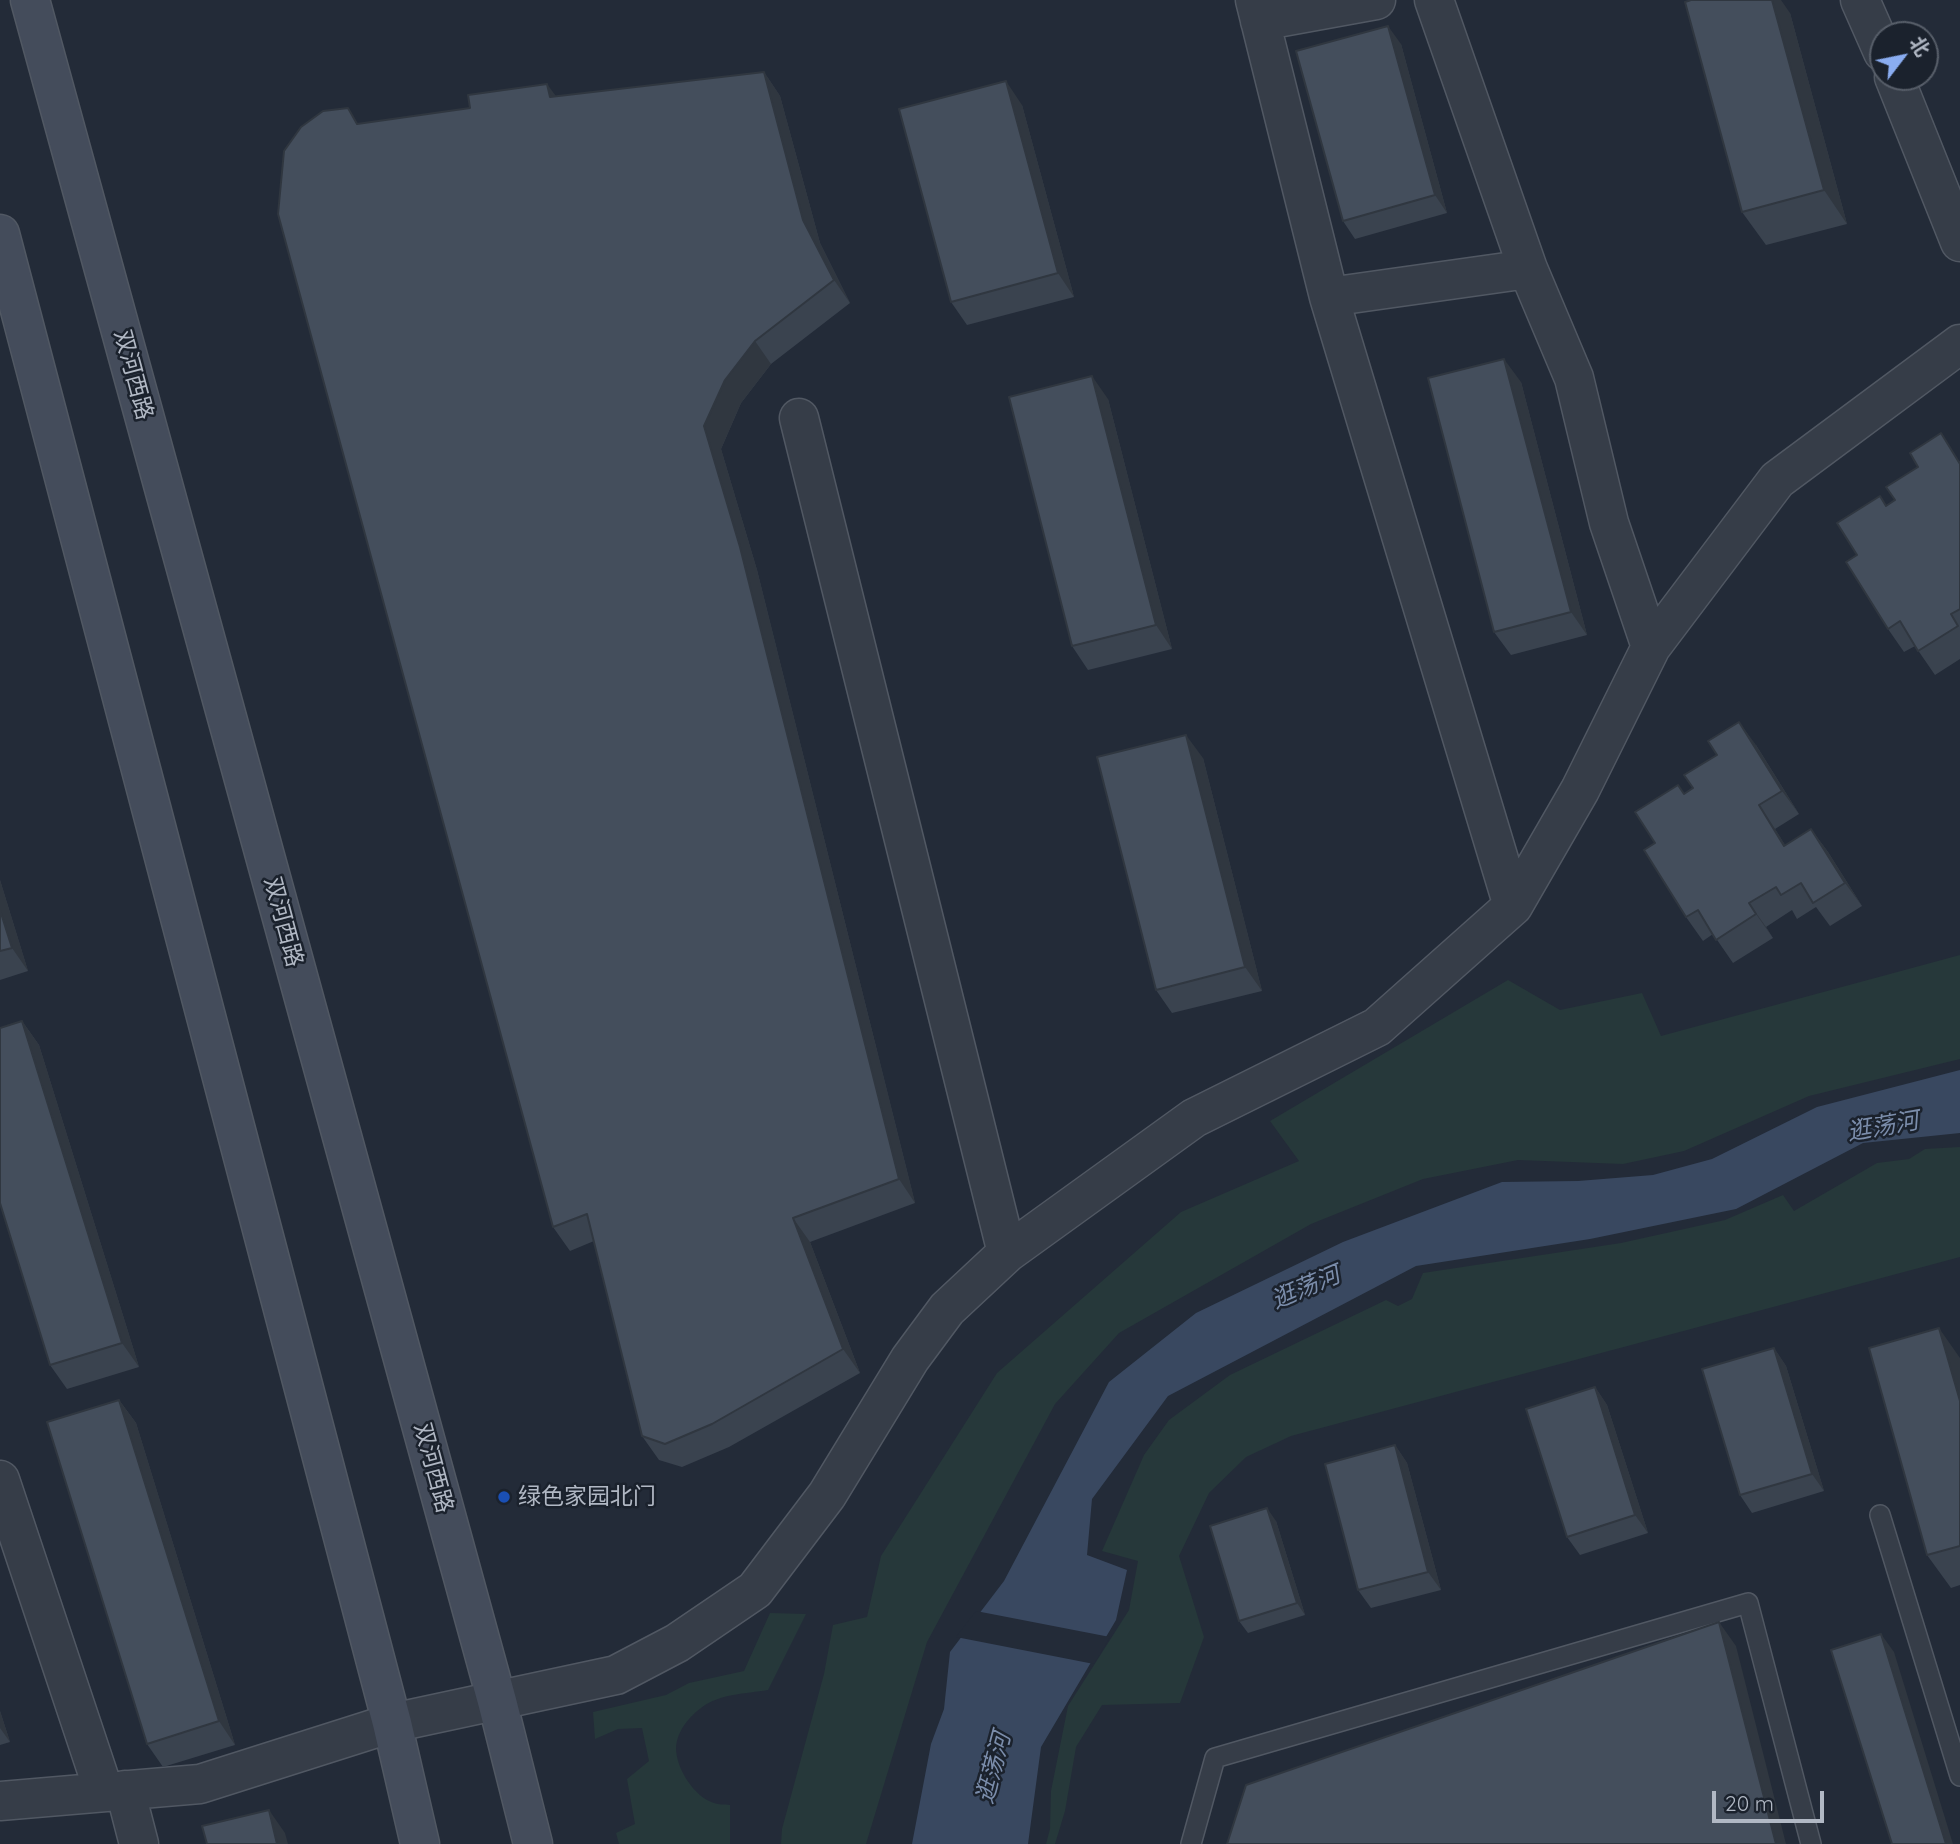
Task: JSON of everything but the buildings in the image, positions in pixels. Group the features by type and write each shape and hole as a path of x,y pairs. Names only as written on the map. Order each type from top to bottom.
{"street":[{"name":"双河西路","path":"30,0 497,1701 533,1844"},
{"path":"1376,0 1257,10 1329,297 1513,906"},
{"path":"1434,0 1528,269 1574,378 1609,523 1651,648"},
{"path":"1860,0 1869,21"},
{"path":"1900,91 1960,242"},
{"path":"0,234 392,1723 421,1844"},
{"path":"1329,297 1528,269"},
{"path":"0,1801 200,1784 392,1723 616,1675 677,1643 755,1590 827,1495 909,1359 947,1308 1007,1253 1194,1118 1377,1027 1513,906 1580,790 1651,648 1777,480 1960,344"},
{"path":"799,418 1007,1253"},
{"path":"0,1480 114,1791 139,1844"}],"lane":[{"path":"1880,1515 1960,1776"},
{"path":"1191,1844 1215,1758 1748,1603 1811,1844"}],"shaded area":[{"path":"1960,955 1960,1059 1809,1096 1684,1151 1623,1164 1518,1160 1423,1179 1311,1224 1119,1333 1055,1404 927,1642 866,1844 781,1844 782,1829 824,1674 833,1625 867,1617 881,1556 997,1373 1181,1212 1299,1161 1270,1121 1508,980 1560,1010 1642,993 1661,1036"},
{"path":"1960,1147 1960,1257 1291,1436 1246,1457 1209,1493 1179,1556 1204,1637 1180,1703 1102,1705 1076,1747 1065,1811 1055,1844 1046,1844 1050,1829 1051,1791 1068,1706 1129,1610 1138,1561 1102,1551 1144,1455 1169,1420 1230,1375 1386,1300 1398,1306 1412,1299 1423,1273 1621,1243 1725,1220 1783,1195 1794,1211 1877,1163 1909,1159 1925,1149"},
{"path":"770,1613 806,1614 768,1690 733,1695 709,1703 688,1720 677,1742 679,1764 693,1788 707,1800 730,1805 730,1844 619,1844 616,1833 635,1824 627,1779 649,1761 642,1728 618,1729 595,1739 593,1712 666,1695 689,1683 744,1671"}],"water":[{"name":"逛荡河","path":"1960,1070 1960,1133 1863,1143 1736,1209 1590,1239 1416,1266 1168,1396 1092,1499 1087,1555 1127,1570 1116,1620 1041,1747 1028,1844 912,1844 931,1744 944,1709 950,1652 1004,1581 1109,1382 1196,1313 1343,1242 1502,1182 1578,1181 1653,1175 1712,1159 1817,1107"}],"pier":[{"path":"976,1611 1110,1637 1094,1664 956,1637"}],"place":[{"name":"绿色家园北门","path":"504,1497"}]}
